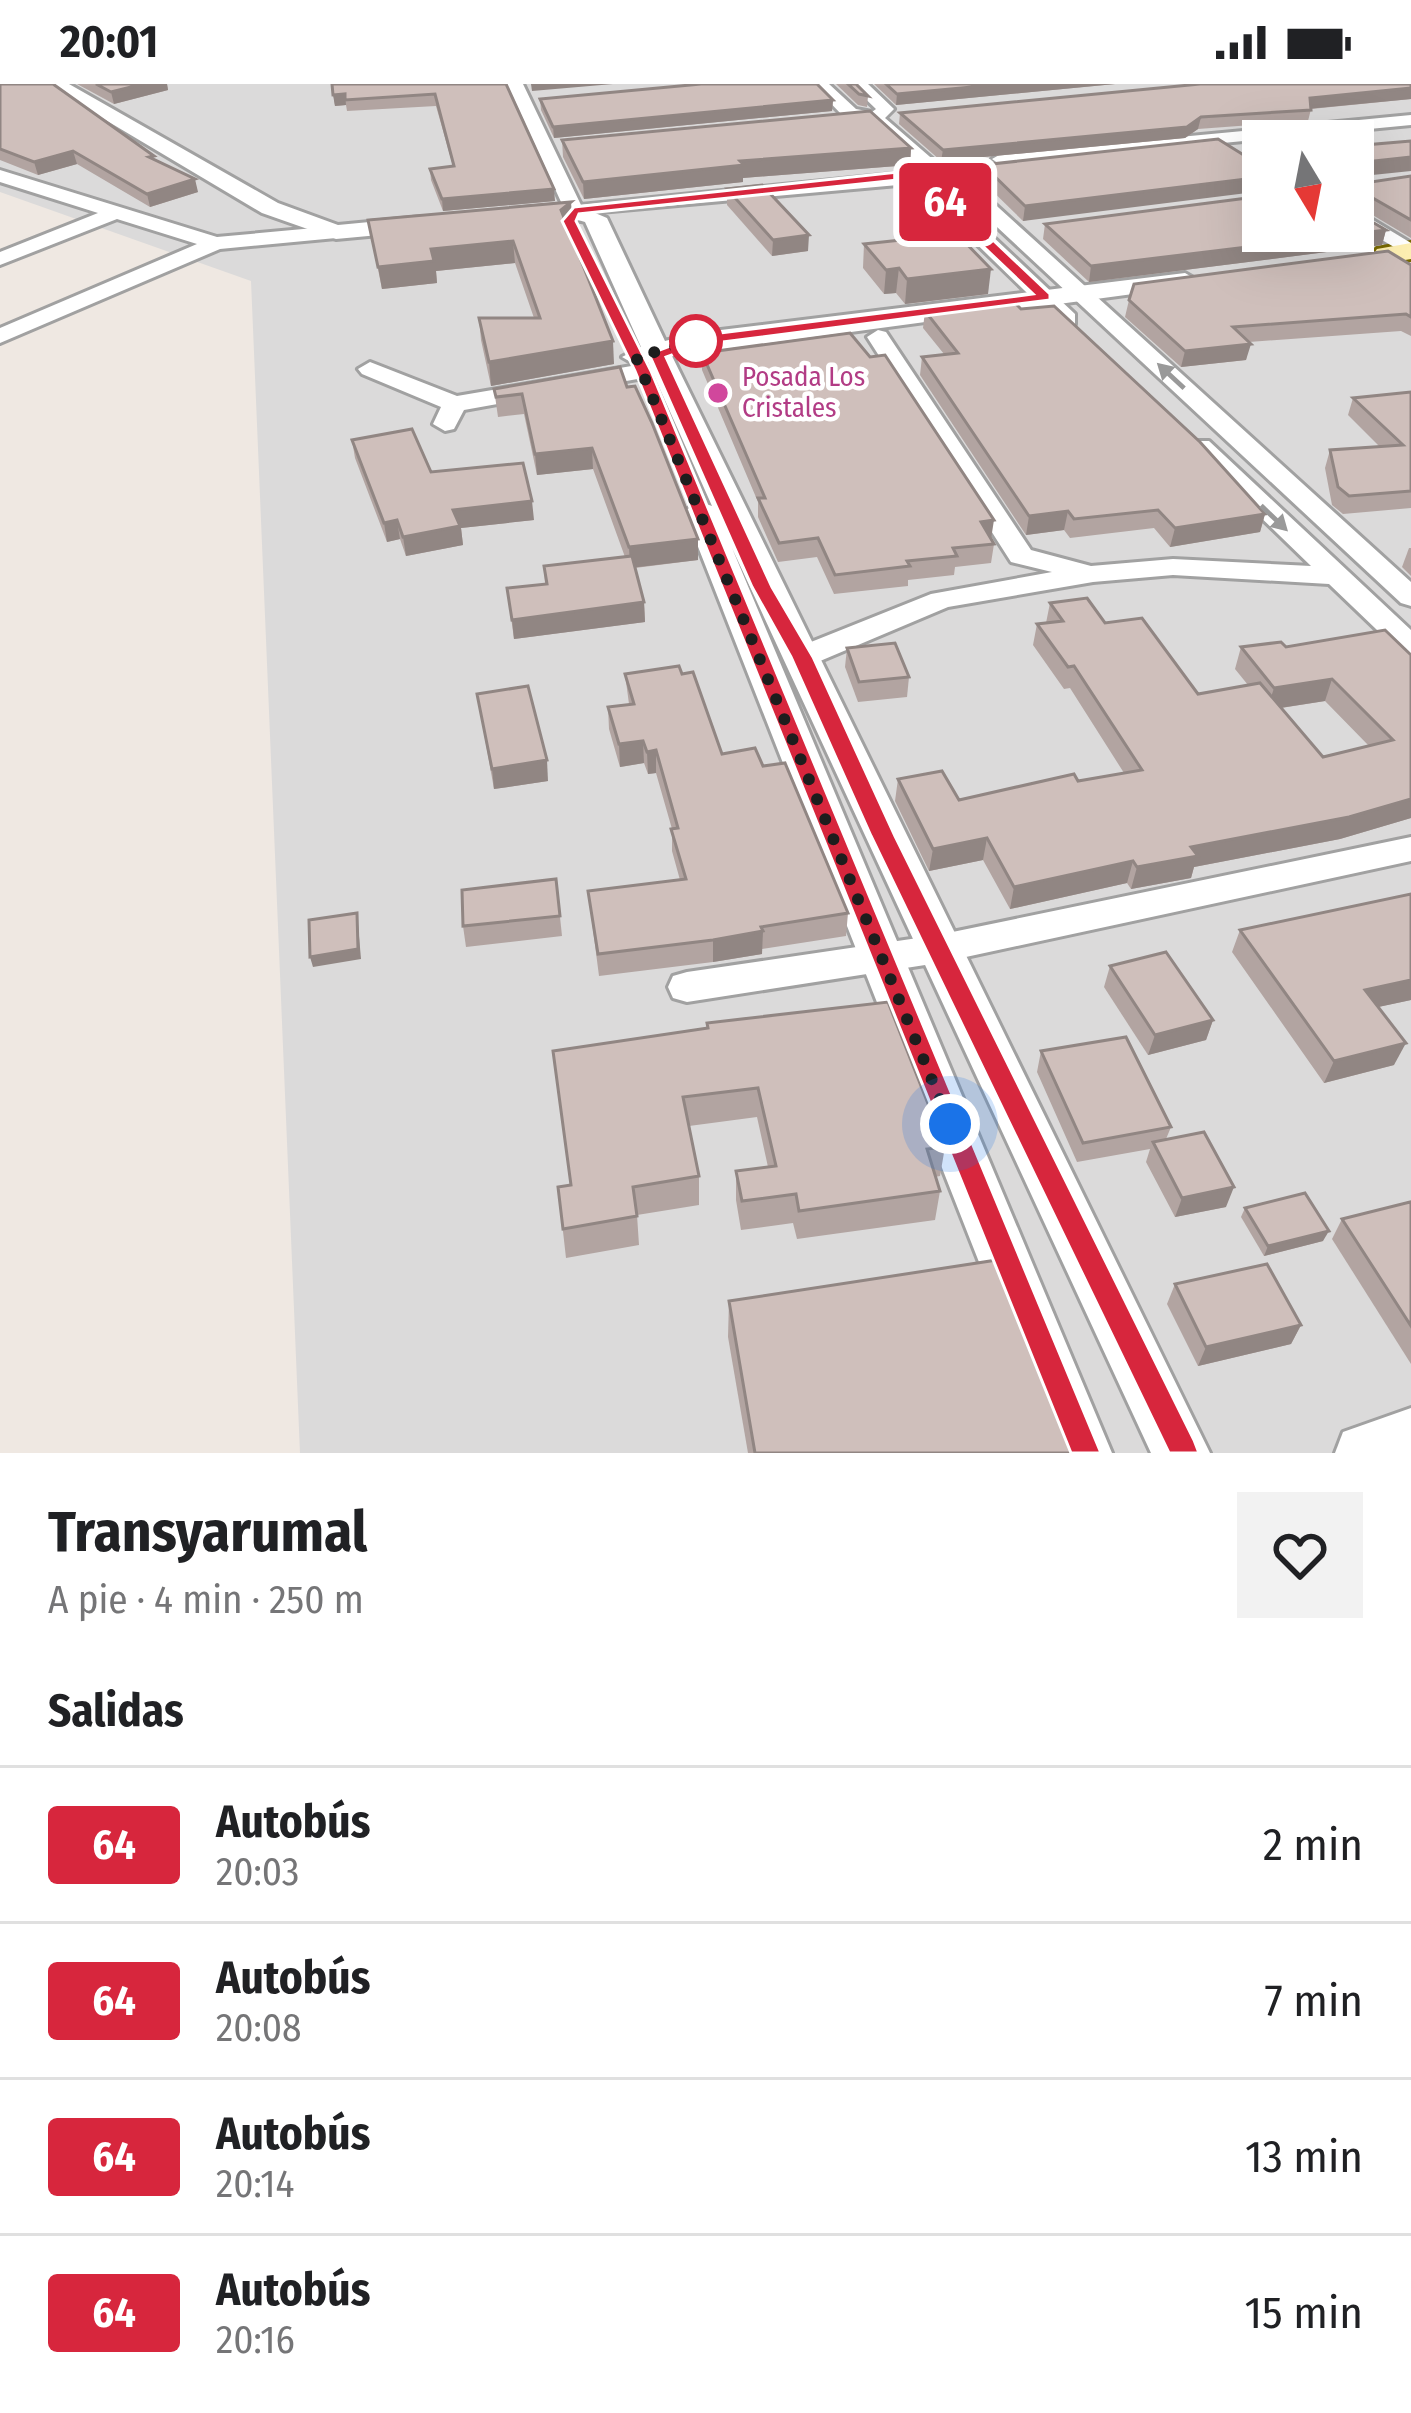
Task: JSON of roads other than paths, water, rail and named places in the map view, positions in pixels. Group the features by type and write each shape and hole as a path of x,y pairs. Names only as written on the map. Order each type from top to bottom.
{"street":[{"path":"55,84 271,208 336,232"},
{"path":"820,84 850,113 875,118 935,172 961,183 1026,231 1089,300 1411,597"},
{"path":"858,84 886,109 875,118"},
{"path":"519,93 545,100"},
{"path":"519,93 574,211"},
{"path":"1182,115 1221,140 1225,150 1242,156"},
{"path":"828,123 898,116"},
{"path":"502,217 1208,146 1221,140 1411,120"},
{"path":"545,149 569,147"},
{"path":"935,172 928,186 1061,313"},
{"path":"0,176 216,243"},
{"path":"574,211 569,221 802,657 1181,1453"},
{"path":"0,259 114,213"},
{"path":"0,337 216,243 455,221"},
{"path":"1374,236 1396,260"},
{"path":"645,361 706,360 1061,313 1089,300 1218,284"},
{"path":"370,369 450,414 645,361 696,341 1061,313"},
{"path":"878,337 1021,556 1093,574"},
{"path":"645,361 1083,1453"},
{"path":"1181,428 1411,646"},
{"path":"802,657 941,600 1093,574 1173,567 1335,576"},
{"path":"687,987 938,950 1411,849"},
{"path":"1364,1453 1411,1437"}],"place":[{"name":"Posada Los Cristales","path":"718,393"}]}
